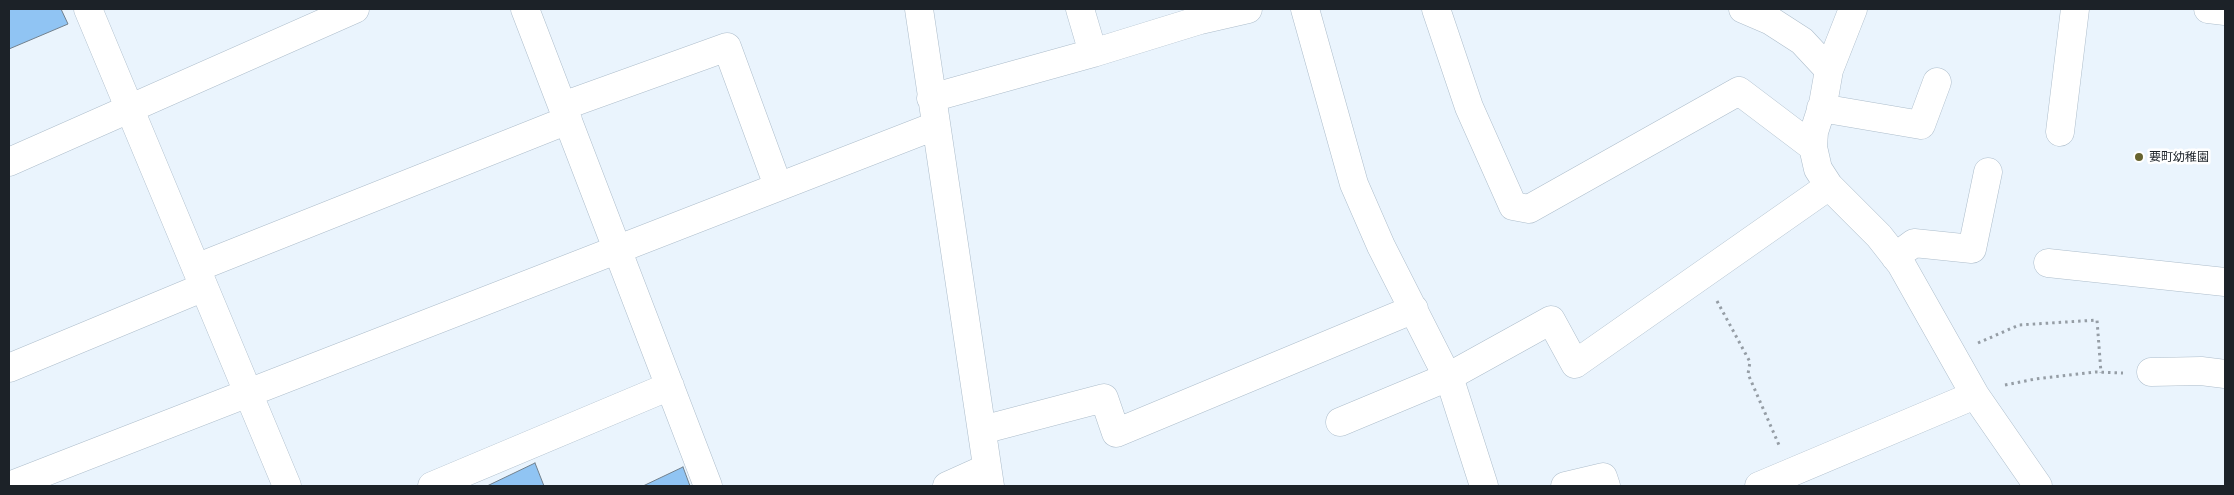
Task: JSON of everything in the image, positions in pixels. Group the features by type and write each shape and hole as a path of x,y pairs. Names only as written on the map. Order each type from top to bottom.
{"street":[{"path":"88,9 288,486"},
{"path":"9,162 355,9"},
{"path":"525,9 708,486"},
{"path":"919,9 989,477 947,486"},
{"path":"1080,9 1093,53"},
{"path":"931,98 1093,53 1200,20 1248,9"},
{"path":"1305,9 1354,184 1381,246 1448,377 1484,486"},
{"path":"1436,9 1469,107 1513,206 1529,209 1739,91 1813,147"},
{"path":"1743,9 1771,20 1802,41 1829,70"},
{"path":"1853,9 1829,70 1814,132 1813,147 1818,169 1829,186 1879,236 1895,257 1975,395 2038,486"},
{"path":"2060,132 2075,9"},
{"path":"2208,9 2225,11"},
{"path":"9,368 200,278 565,113 727,47 778,186"},
{"path":"1821,108 1921,125 1937,82"},
{"path":"9,486 935,126"},
{"path":"1895,257 1914,243 1972,249 1988,172"},
{"path":"1340,422 1448,377 1551,320 1575,364 1829,186"},
{"path":"2048,263 2225,282"},
{"path":"982,430 1104,398 1116,433 1414,309"},
{"path":"2151,372 2202,371 2225,374"},
{"path":"432,486 670,386"},
{"path":"1759,486 1975,395"},
{"path":"1565,486 1603,477 1606,486"}],"path":[{"path":"1703,274 1750,362 1748,374 1791,473"},
{"path":"1952,354 2019,326 2097,320 2101,373"},
{"path":"1975,395 1995,388 2034,379 2101,373 2151,372"}],"building":[{"path":"9,9 61,9 68,24 9,49"},
{"path":"535,463 544,486 487,486"},
{"path":"683,467 690,486 643,486"}],"place":[{"name":"要町幼稚園","path":"2139,157"}]}
